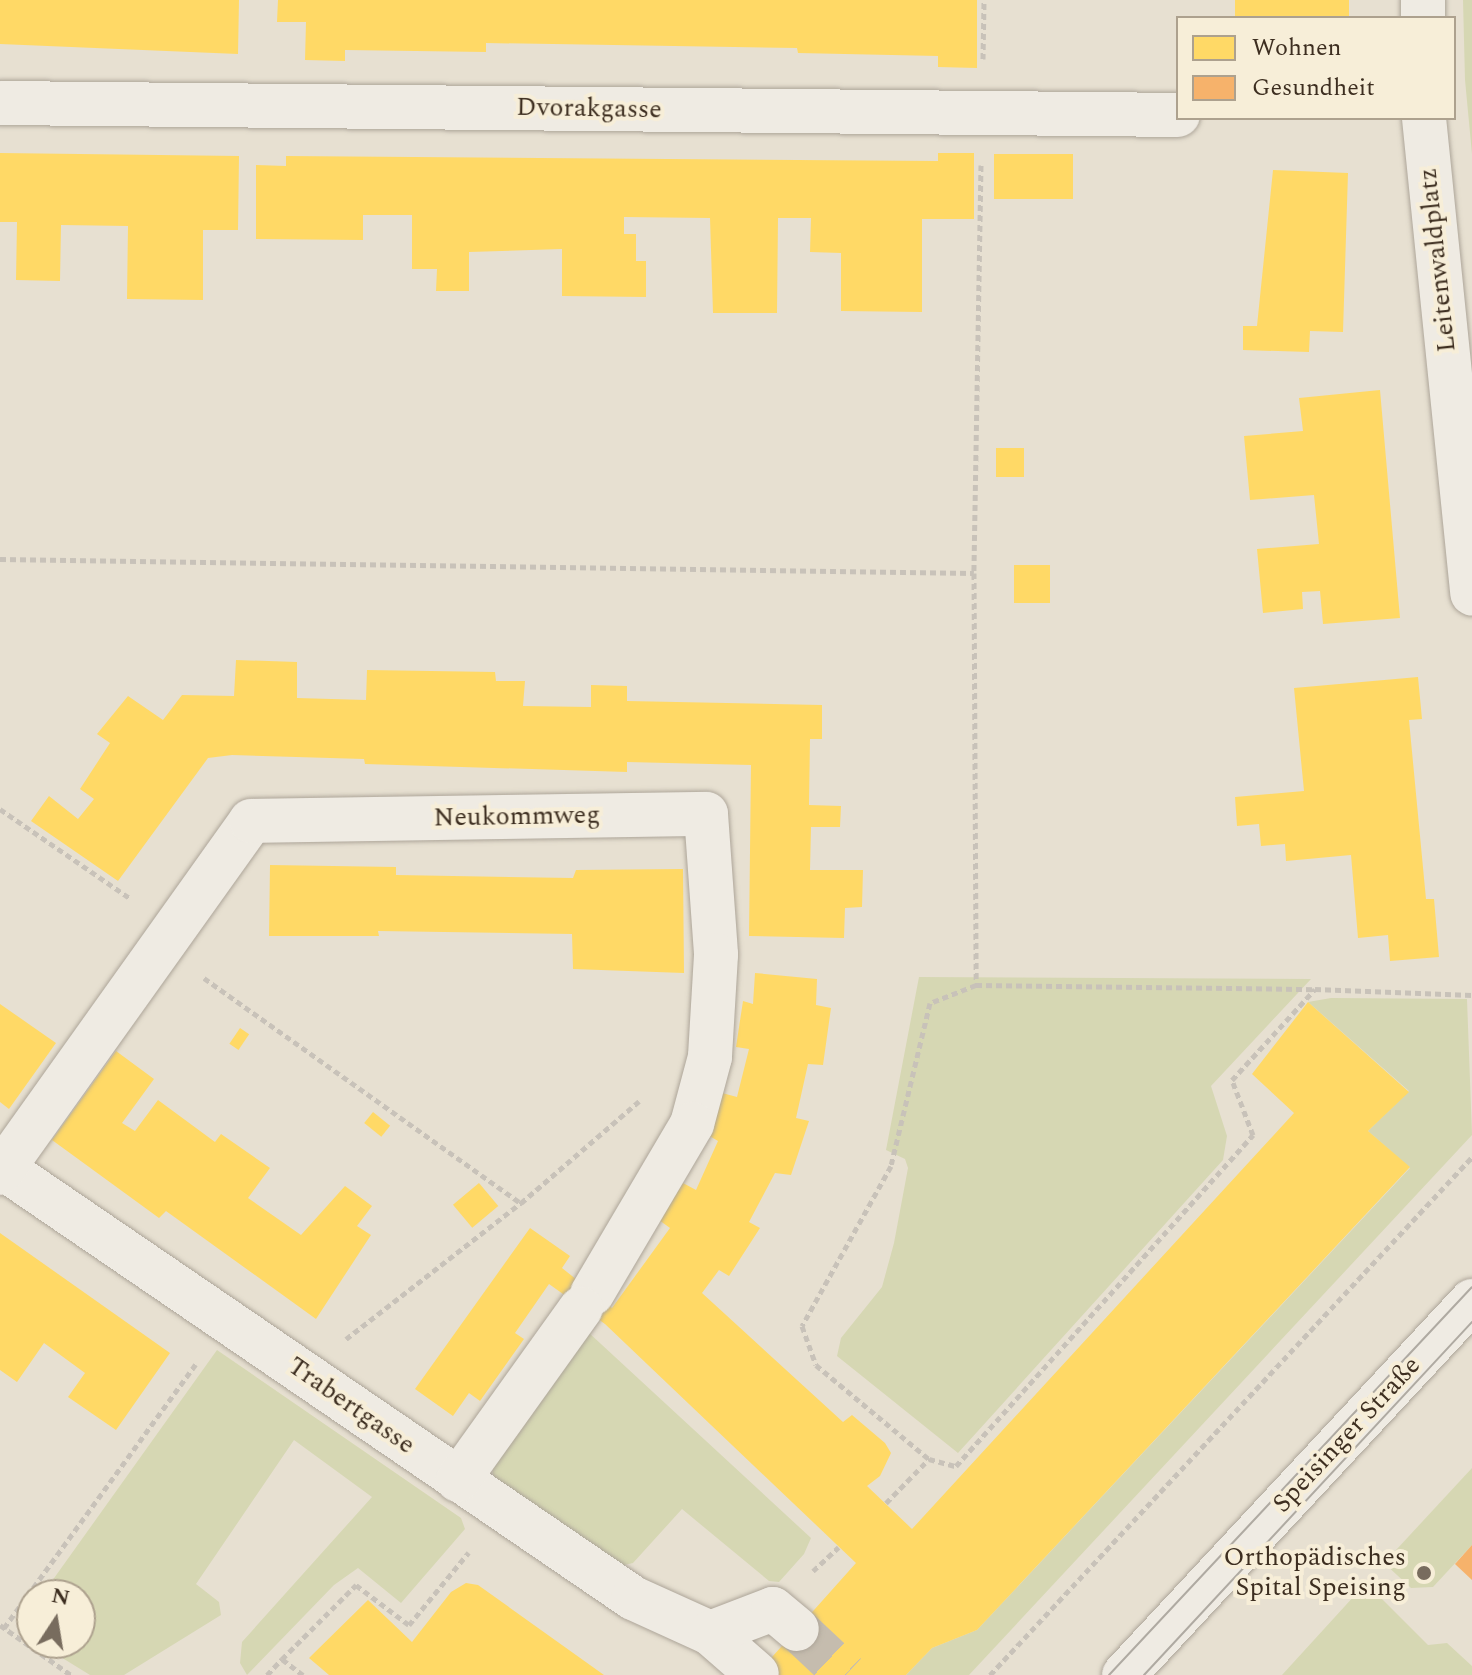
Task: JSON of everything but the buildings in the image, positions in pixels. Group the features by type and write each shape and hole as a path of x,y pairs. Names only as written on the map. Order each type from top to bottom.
{"street":[{"name":"Dvorakgasse","path":"0,103 1176,115"},
{"name":"Leitenwaldplatz","path":"1424,120 1472,594"},
{"name":"Neukommweg","path":"1,1169 251,821 706,814 716,955 710,1057 692,1124 587,1301 458,1480"},
{"name":"Trabertgasse","path":"1,1169 633,1598 710,1633 757,1674"},
{"name":"Speisinger Straße","path":"1124,1675 1472,1301"},
{"path":"710,1633 773,1609 797,1629"}],"path":[{"path":"976,985 974,573 984,0"},
{"path":"0,568 3,559 974,573"},
{"path":"0,809 521,1203"},
{"path":"1315,989 1232,1080 1253,1135 956,1466 929,1459 816,1365 802,1326 891,1166 930,1003 976,985 1315,989 1472,995"},
{"path":"303,1373 521,1203 641,1099"},
{"path":"990,1675 1472,1157"},
{"path":"71,1675 2,1626 227,1321"},
{"path":"886,1503 929,1459"},
{"path":"267,1675 356,1585 409,1625 503,1510"},
{"path":"282,1659 303,1675"}],"green space":[{"path":"1463,0 1472,0 1472,154 1465,80"},
{"path":"919,977 1311,979 1211,1086 1227,1136 1223,1160 958,1453 837,1356 841,1338 882,1287 894,1243 908,1168 905,1159 886,1150"},
{"path":"1331,998 1467,999 1472,1135 969,1675 906,1675 932,1648 977,1630 1410,1168 1368,1131 1409,1091 1308,1002"},
{"path":"588,1332 811,1538 804,1554 779,1582 769,1581 682,1509 633,1563 620,1566 494,1482 492,1464"},
{"path":"217,1350 461,1518 465,1529 401,1603 358,1568 334,1585 247,1675 240,1663 242,1642 372,1497 294,1440 196,1584 219,1602 221,1615 124,1675 90,1675 64,1659 96,1659 96,1579 53,1579"},
{"path":"1472,1468 1472,1545 1433,1587 1411,1588 1384,1563"},
{"path":"1366,1583 1428,1645 1447,1643 1472,1666 1472,1675 1282,1675"}],"tunnel":[{"path":"797,1629 846,1675"}],"tram line":[{"path":"1109,1675 1472,1287"},
{"path":"1144,1675 1472,1322"}],"place":[{"name":"Orthopädisches Spital Speising","path":"1424,1573"}]}
